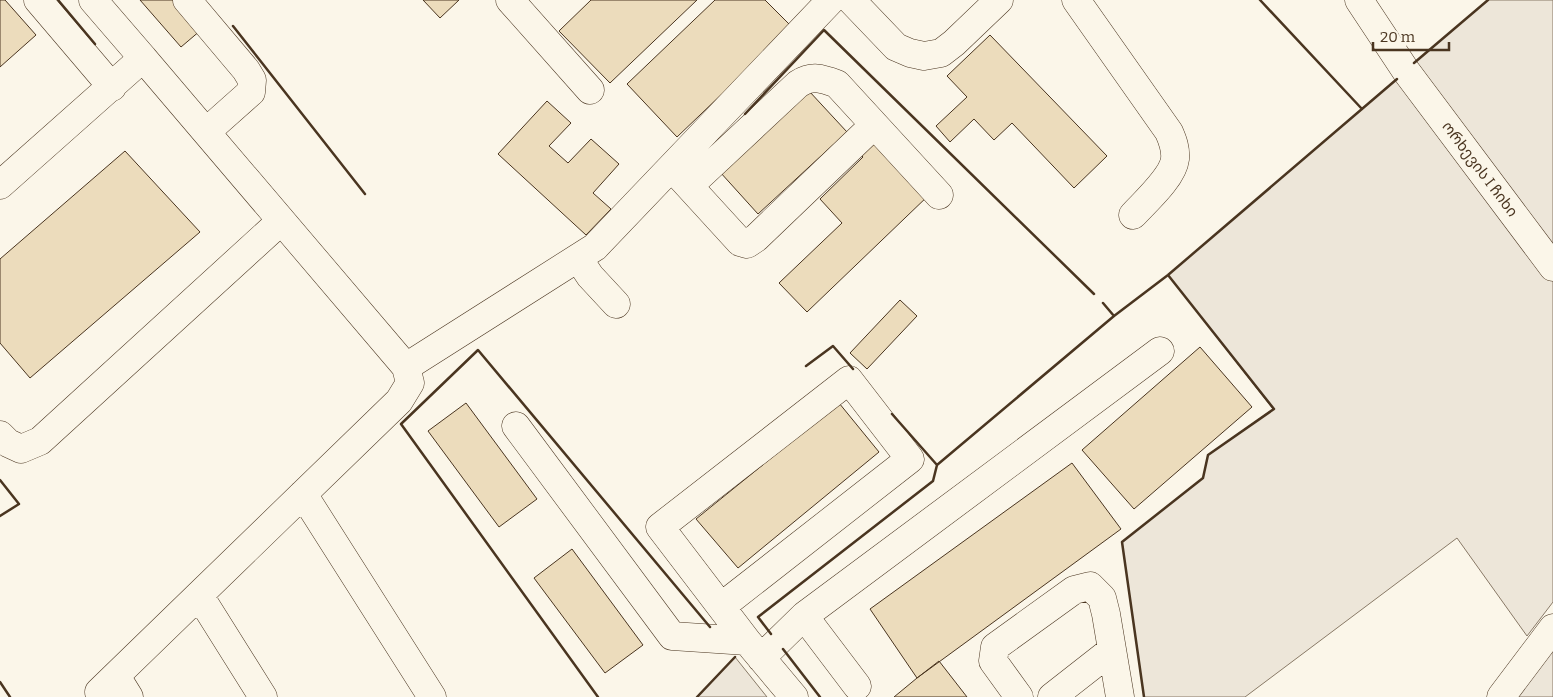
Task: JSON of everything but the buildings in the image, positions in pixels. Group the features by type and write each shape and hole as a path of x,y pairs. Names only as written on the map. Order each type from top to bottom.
{"street":[{"path":"38,0 112,86"},
{"path":"93,0 406,367 410,383 399,401 199,595 114,688"},
{"path":"187,0 246,70 252,80 251,92 206,132"},
{"path":"680,177 830,0"},
{"path":"850,0 896,47 924,56 941,53 999,0"},
{"path":"1076,0 1169,132 1174,146 1175,159 1172,172 1133,215"},
{"name":"ორხევის I ჩიხი","path":"1359,0 1406,72 1553,267"},
{"path":"525,5 590,90"},
{"path":"0,185 144,58"},
{"path":"406,367 578,258 807,78 821,78 836,84 939,195"},
{"path":"680,177 740,242 747,244 756,238 874,125"},
{"path":"0,435 8,443 21,449 40,441 281,221"},
{"path":"578,258 590,276 616,304"},
{"path":"516,426 672,636 754,650 804,616 1160,351"},
{"path":"722,606 910,459 849,380 660,527 754,650 794,697"},
{"path":"303,494 432,697"},
{"path":"1018,697 992,661 994,647 1074,590 1090,586 1102,598 1120,697"},
{"path":"199,595 263,697"},
{"path":"804,616 857,686"},
{"path":"1501,697 1553,628"},
{"path":"1052,697 1112,650"}],"shaded area":[{"path":"1488,0 1553,0 1553,254 1412,65"},
{"path":"1401,75 1553,280 1553,602 1527,636 1457,538 1245,697 1144,697 1122,542 1203,478 1208,455 1273,409 1168,275"},
{"path":"1553,648 1553,697 1517,697"},
{"path":"735,657 767,697 697,697"}],"wall":[{"path":"58,0 95,44"},
{"path":"1260,0 1362,109"},
{"path":"1414,63 1488,0"},
{"path":"233,26 365,194"},
{"path":"745,114 824,30 1094,294"},
{"path":"1103,303 1114,316 1168,275 1397,79"},
{"path":"1144,697 1122,542 1203,478 1208,455 1274,409 1168,275"},
{"path":"892,414 937,465 1114,316"},
{"path":"806,366 833,346 853,369"},
{"path":"598,697 401,424 478,350 710,627"},
{"path":"771,634 758,617 933,481 937,465"},
{"path":"0,480 19,504 0,516"},
{"path":"783,649 820,697"},
{"path":"697,697 735,657"},
{"path":"0,682 10,697"}]}
